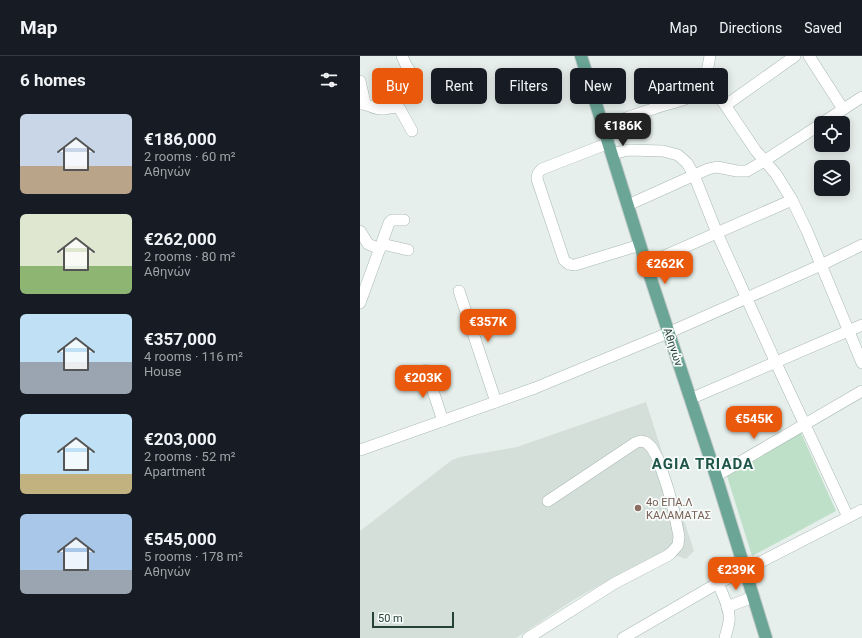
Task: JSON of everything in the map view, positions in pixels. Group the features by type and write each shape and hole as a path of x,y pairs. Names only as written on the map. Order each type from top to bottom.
{"main road":[{"name":"Αθηνών","path":"582,56 646,264 716,476 766,638"}],"street":[{"path":"402,56 408,68"},
{"path":"707,68 710,56"},
{"path":"795,56 726,106 756,151 776,174 792,200 802,220 862,363"},
{"path":"809,56 843,109"},
{"path":"360,81 362,104 382,110 396,107 400,108 412,131"},
{"path":"832,116 862,97"},
{"path":"604,126 669,104"},
{"path":"628,206 708,169 717,167 746,171 764,161 814,128"},
{"path":"640,245 575,265 570,265 567,263 564,260 537,179 539,171 610,148 663,151 678,155 684,160 694,175 717,233 848,517"},
{"path":"646,264 792,200"},
{"path":"361,299 390,221 404,220"},
{"path":"360,231 368,244 408,250"},
{"path":"360,450 535,388 668,333 821,265 862,245"},
{"path":"459,291 496,402"},
{"path":"690,398 776,363 862,325"},
{"path":"426,370 443,421"},
{"path":"716,476 862,392"},
{"path":"528,638 615,583 667,556 674,550 679,540 674,512 660,466 653,450 644,442 640,441 635,443 548,501"},
{"path":"623,638 718,582 745,570 862,510"},
{"path":"718,582 729,615 726,638"},
{"path":"727,607 753,597"}],"shaded area":[{"path":"646,402 694,551 686,559 664,551 575,599 516,638 360,638 360,531 452,460 460,457 517,447"}],"green space":[{"path":"801,433 836,511 752,556 727,476"}],"place":[{"name":"4ο ΕΠΑ.Λ ΚΑΛΑΜΑΤΑΣ","path":"638,508"}],"district":[{"name":"AGIA TRIADA","path":"703,464"}]}
